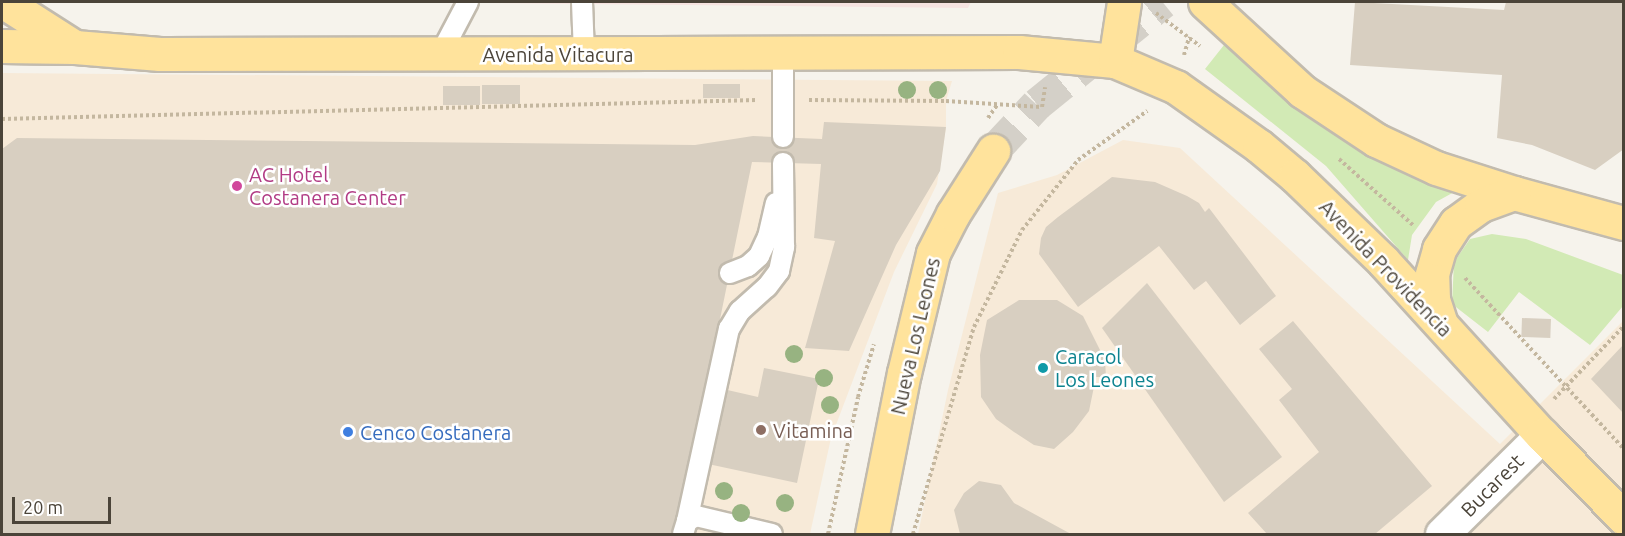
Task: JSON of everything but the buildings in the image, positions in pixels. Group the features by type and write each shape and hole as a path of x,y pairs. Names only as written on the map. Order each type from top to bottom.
{"main road":[{"path":"4,2 75,47"},
{"path":"1115,61 1137,5"},
{"path":"1209,6 1302,91 1376,140 1436,168 1514,193 1623,223"},
{"name":"Avenida Vitacura","path":"2,46 75,47 160,54 1048,53 1115,61"},
{"name":"Avenida Providencia","path":"1115,61 1176,87 1259,146 1295,176 1383,261 1537,429 1623,518"},
{"name":"Nueva Los Leones","path":"872,534 904,373 933,254 953,214 993,151"},
{"path":"1441,324 1433,299 1432,274 1439,249 1456,224 1481,205 1514,193"}],"street":[{"name":"Bucarest","path":"1442,534 1537,429"}],"lane":[{"path":"440,55 468,2"},
{"path":"582,2 584,54"},
{"path":"783,53 783,137"},
{"path":"685,528 729,329 740,311 767,287 779,271 784,248 783,163 773,216 764,247 759,256 748,266 730,273"},
{"path":"1537,429 1589,467 1623,497"},
{"path":"685,528 696,516 772,534"}],"path":[{"path":"1137,5 1189,37 1206,51"},
{"path":"913,534 974,327 1022,230 1078,160 1176,87 1189,37 1209,6"},
{"path":"2,119 784,100 946,101 1042,107 1048,53"},
{"path":"1338,158 1439,249 1623,449"},
{"path":"1537,429 1565,388 1623,326"}],"shaded area":[{"path":"398,2 971,2 968,8"},
{"path":"2,73 952,81 946,101 946,127 937,184 894,272 831,438 810,534 2,534"},
{"path":"1123,140 1180,148 1500,444 1623,321 1623,534 918,534 948,390 998,193 1057,175"}],"green space":[{"path":"1224,45 1346,142 1465,186 1436,202 1412,235 1408,260 1326,166 1205,69"},
{"path":"1492,234 1526,239 1623,275 1623,306 1590,345 1519,292 1488,332 1452,304 1454,262 1470,239"}],"tunnel":[{"path":"993,151 1037,104 1163,2"}],"place":[{"name":"AC Hotel Costanera Center","path":"237,186"},
{"name":"Caracol Los Leones","path":"1043,368"},
{"name":"Vitamina","path":"761,430"},
{"name":"Cenco Costanera","path":"348,432"}]}
